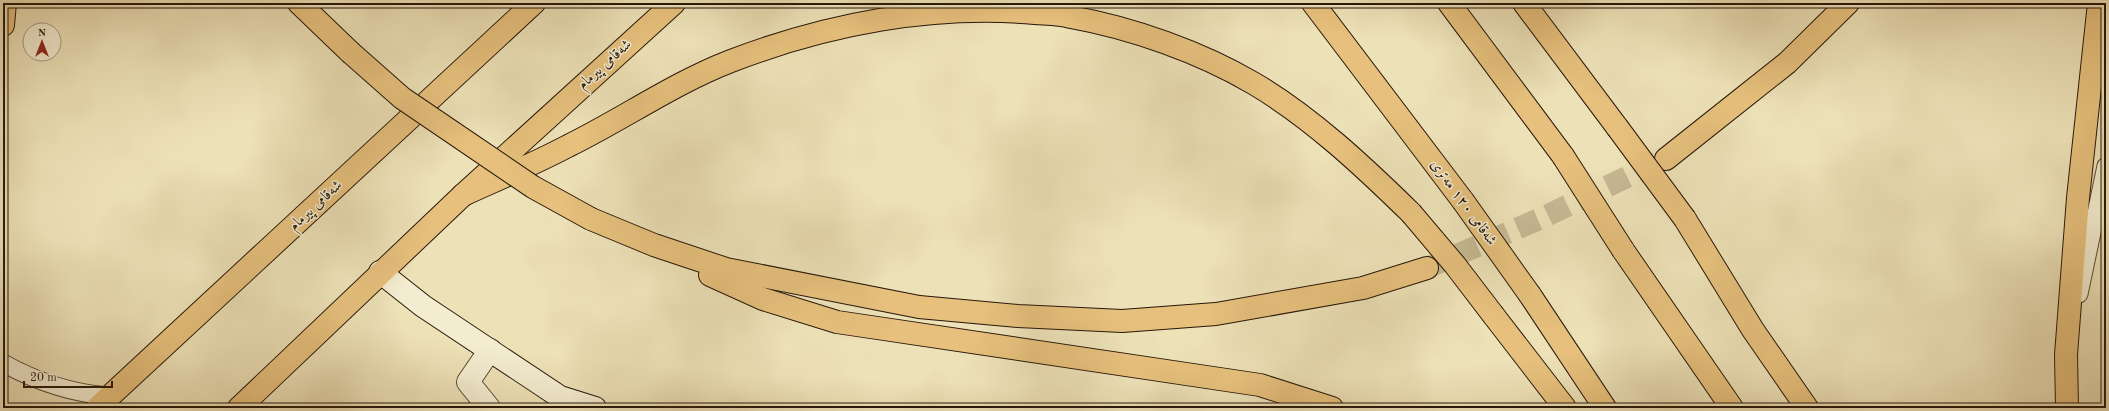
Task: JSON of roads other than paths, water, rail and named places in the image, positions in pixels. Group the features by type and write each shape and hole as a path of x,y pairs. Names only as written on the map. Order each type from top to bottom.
{"highway":[{"path":"3,25 4,3"},
{"path":"299,3 350,52 409,102 533,187 591,219 654,245 726,270 919,307 1018,316 1122,321 1216,314 1300,301 1363,288 1427,268"},
{"name":"شەقامی پیرمام","path":"102,402 332,192 534,3"},
{"name":"شەقامی پیرمام","path":"239,408 463,194 674,3"},
{"name":"شەقامی ١٢٠ مەتری","path":"1313,3 1463,201 1530,295 1605,408"},
{"path":"1448,3 1563,156 1623,250 1732,408"},
{"path":"1524,3 1685,219 1754,330 1807,408"},
{"path":"1666,158 1787,63 1848,3"},
{"path":"2067,408 2066,355 2078,198 2099,3"},
{"path":"463,194 569,146 665,93 729,62 796,39 877,20 949,12 1005,11 1071,16 1136,34 1189,51 1254,83 1297,113 1355,160 1411,213 1455,265 1565,408"},
{"path":"654,245 719,279 763,299 837,322 1260,385 1332,408"}],"street":[{"path":"380,272 423,306 560,397 595,408"},
{"path":"489,408 468,382 490,350"}],"lane":[{"path":"2066,355 2106,166"},
{"path":"3,363 27,377 46,385 88,394 102,402"}],"tunnel":[{"path":"1427,268 1546,216 1664,159"}]}
